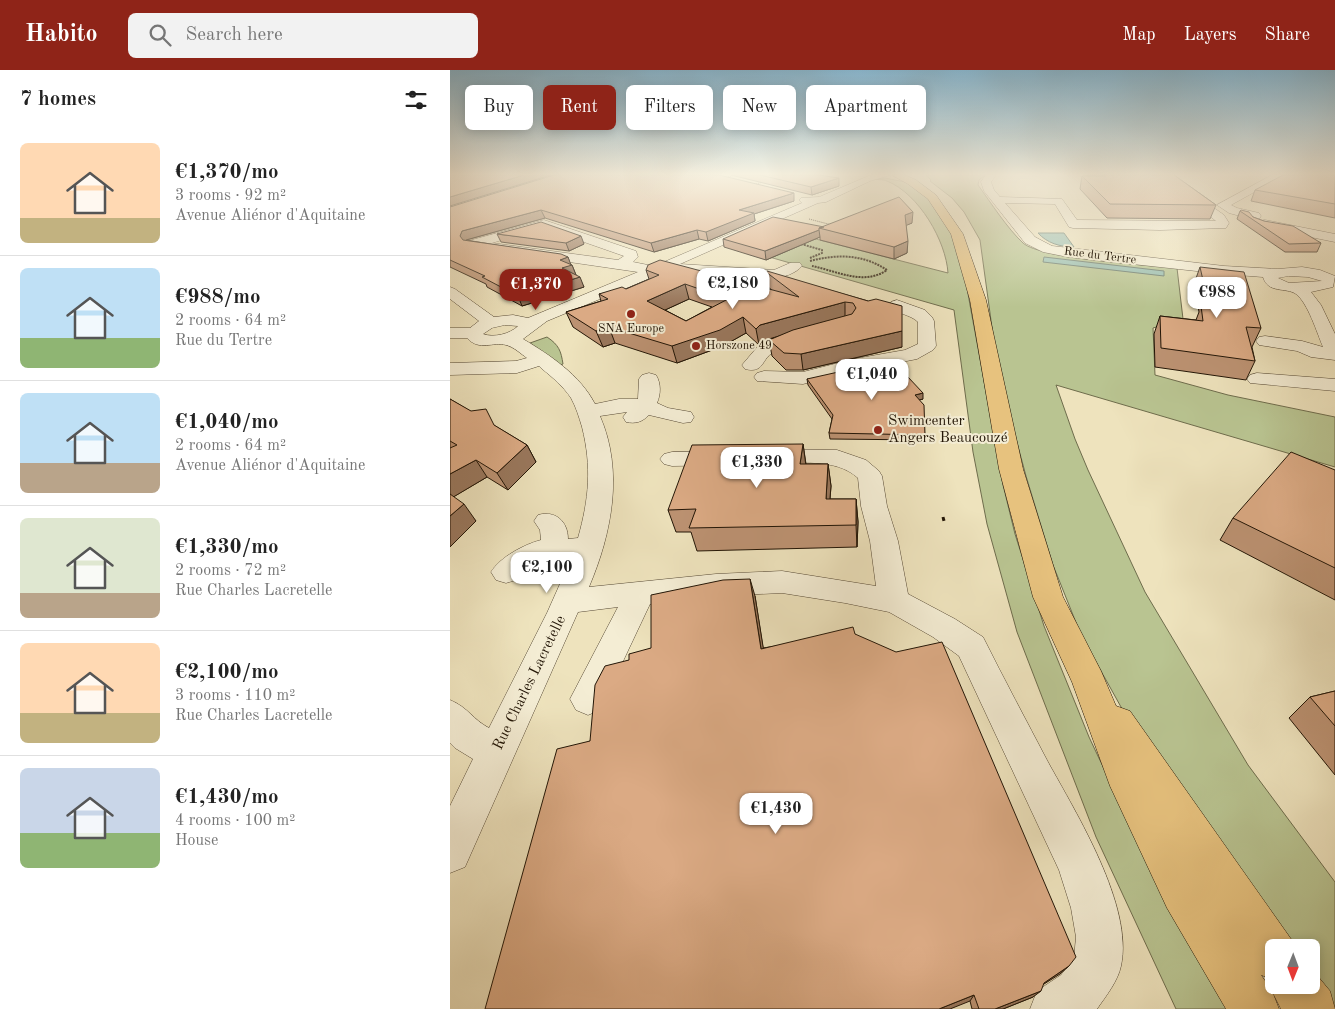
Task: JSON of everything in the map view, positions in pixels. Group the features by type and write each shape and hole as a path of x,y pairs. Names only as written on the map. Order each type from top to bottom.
{"main road":[{"path":"946,219 956,234 978,300 1011,469 1048,597 1089,682 1124,772 1184,892 1254,1009"},
{"path":"978,300 980,264"},
{"path":"1089,682 1265,943"},
{"path":"1301,994 1312,1009"}],"street":[{"path":"528,219 631,254 631,257 622,264"},
{"path":"450,333 475,333 511,327 541,317 769,219"},
{"path":"682,265 715,245 747,242 766,233 766,227 777,219"},
{"name":"Rue du Tertre","path":"1013,219 1030,240 1036,244 1068,253 1275,277"},
{"path":"1070,219 1073,224 1151,226 1222,225 1220,219"},
{"path":"1255,219 1265,224 1335,238"},
{"path":"1281,219 1335,230"},
{"path":"544,224 473,244 517,252 652,268 682,265 774,274 781,273 800,263"},
{"path":"1020,249 1036,244"},
{"path":"1303,272 1330,276 1328,284 1299,288 1287,287 1275,277 1303,272"},
{"path":"1265,341 1302,346 1311,350 1335,354 1331,337 1313,305 1299,288"},
{"name":"Rue Charles Lacretelle","path":"450,292 511,327 523,346 562,377 581,398 592,422 600,450 600,496 590,547 581,574 450,852"},
{"path":"821,332 770,347 762,352 758,361 758,371 803,378 854,365 910,355 923,350 928,346 926,321 919,314 897,305"},
{"path":"1287,354 1293,373"},
{"path":"450,369 517,366 541,360"},
{"path":"1254,373 1293,373 1332,390 1254,373"},
{"path":"592,422 632,419 647,406 650,388 649,379"},
{"path":"1309,399 1332,390"},
{"path":"647,406 662,413 683,417"},
{"path":"672,459 800,456 837,458 858,465 870,476 874,506 884,540 892,591 897,602"},
{"path":"506,572 543,549 550,534 567,549 590,547"},
{"path":"569,601 596,596 782,582 845,591 897,602 944,628 971,647 1079,864 1094,908 1099,937 1097,966 1079,993 1055,1009"},
{"path":"588,699 640,594"},
{"path":"450,717 468,736 496,752"}],"path":[{"path":"805,219 836,226"},
{"path":"766,227 793,242 822,250 822,253 800,263"},
{"path":"844,256 866,260 886,270 883,273 871,276 857,277 800,263 821,258 844,256"}],"green space":[{"path":"943,219 951,230 966,283 1003,485 1015,534 1044,626 1089,737 1122,807 1228,1009 1176,1009 1096,837 1017,632 987,524 973,452 954,310 731,246 769,227 948,273 942,247 929,220"},
{"path":"968,219 1002,219 1023,243 1034,249 1051,253 1120,263 1177,268 1183,319 1153,328 1155,375 1228,395 1335,417 1335,467 1056,385 1088,470 1145,592 1248,765 1335,882 1335,1009 1320,993 1320,939 1277,939 1126,716 1081,635 1053,565 1026,476 1004,394 993,335 980,240"},
{"path":"547,337 559,349 563,364 558,366 530,343"}],"shaded area":[{"path":"1038,233 1064,233 1074,247 1054,244"},
{"path":"1044,257 1164,271 1164,276 1043,262"}],"building":[{"path":"450,219 508,219 462,231 460,236 463,240 561,254 568,257 560,260 572,265 562,268 580,277 518,296 482,277 485,276 450,260"},
{"path":"570,219 739,219 706,232 697,230 651,243"},
{"path":"769,219 782,219 824,227 765,251 723,239"},
{"path":"843,219 905,219 908,241 894,247 819,228"},
{"path":"1252,219 1293,226 1321,243 1289,244"},
{"path":"541,222 581,236 566,243 497,234"},
{"path":"660,260 799,297 767,271 868,301 876,299 902,306 902,331 801,354 784,353 769,340 793,330 852,314 856,308 853,303 845,302 760,325 756,329 743,317 720,330 672,346 609,327 596,331 566,312 608,299 599,294 622,287 626,289 659,275 646,270 648,265","holes":["685,284 728,299 686,321 647,301"]},
{"path":"1200,267 1244,272 1261,328 1246,327 1255,361 1161,348 1160,316 1203,321 1201,306 1209,307"},
{"path":"892,360 923,393 915,395 924,405 925,435 829,433 833,415 807,379"},
{"path":"450,399 471,411 486,409 494,425 527,445 497,473 476,460 450,474 450,448 457,445 450,441"},
{"path":"803,444 800,464 828,464 826,499 856,499 856,525 689,528 696,509 668,510 692,445"},
{"path":"1291,452 1335,470 1335,568 1233,518"},
{"path":"450,494 464,504 450,516"},
{"path":"750,579 761,649 853,627 855,634 896,652 942,642 1076,957 1069,966 1044,983 1041,991 995,1009 979,1009 974,995 939,1009 485,1009 557,749 590,741 595,685 605,666 629,660 629,654 651,648 651,595 723,580"},
{"path":"1335,691 1335,726 1310,697"}],"place":[{"name":"SNA Europe","path":"631,314"},
{"name":"Horszone 49","path":"696,346"},
{"name":"Swimcenter Angers Beaucouzé","path":"878,430"}]}
